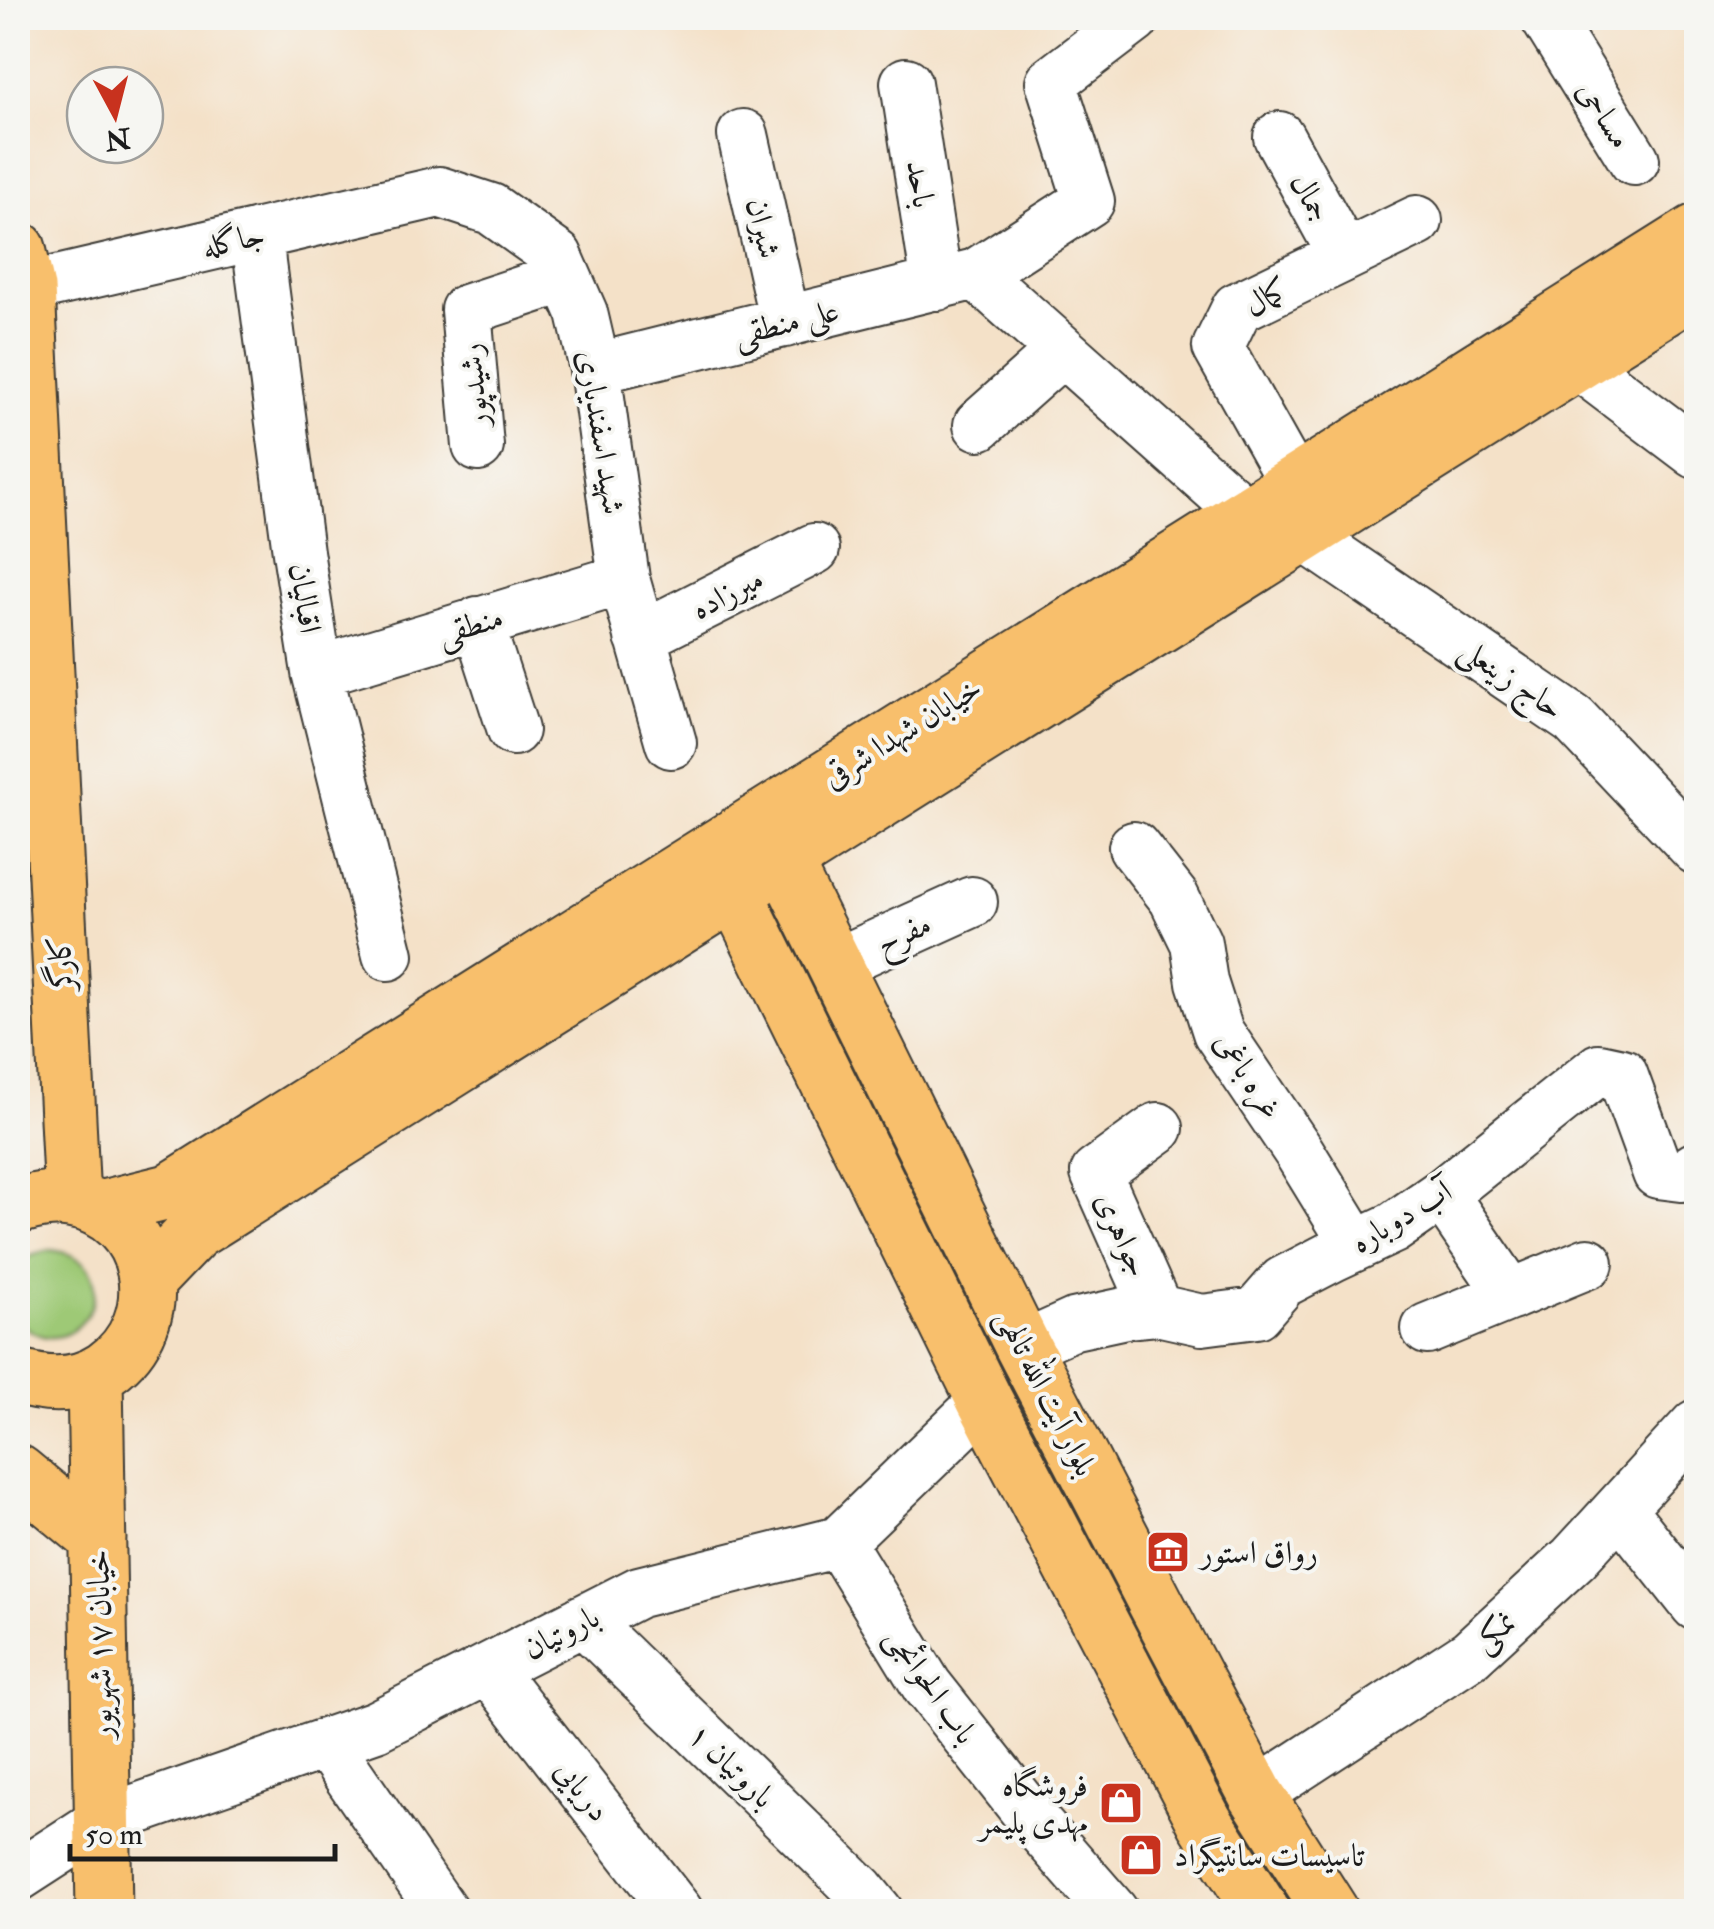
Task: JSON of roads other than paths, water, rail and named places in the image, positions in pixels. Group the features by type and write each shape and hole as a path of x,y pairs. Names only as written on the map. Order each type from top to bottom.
{"main road":[{"name":"خیابان شهدا شرقی","path":"148,1280 194,1232 784,862 1299,510 1696,232"},
{"name":"کارگر","path":"22,268 85,1204"},
{"name":"خیابان شهدا شرقی","path":"18,1206 42,1198 85,1204 169,1192 1247,515 1299,510 1576,363 1696,288"},
{"name":"بلوار آیت الله تالهی","path":"784,862 1023,1348 1256,1794 1331,1912"},
{"name":"بلوار آیت الله تالهی","path":"735,893 984,1400 1205,1822 1262,1912"},
{"path":"24,1384 66,1384 94,1376 119,1359 137,1336 147,1308 148,1280 139,1252 123,1227 85,1204"},
{"path":"984,1400 1023,1348"},
{"name":"خیابان ۱۷ شهریور","path":"94,1376 104,1912"},
{"path":"18,1472 98,1539"}],"street":[{"name":"علی منطقی","path":"596,369 957,279 1089,202 1051,82 1134,18"},
{"name":"مساحی","path":"1546,18 1634,160"},
{"name":"باحد","path":"906,83 957,279"},
{"name":"شیران","path":"743,135 785,322"},
{"name":"جمال","path":"1278,137 1344,256"},
{"name":"جاگله","path":"22,268 258,234 439,192"},
{"name":"شهید اسفندیاری","path":"439,192 490,210 557,256 582,313 596,369 624,578 671,744"},
{"name":"کمال","path":"1299,510 1218,348 1237,308 1417,222"},
{"name":"اقبالیان","path":"258,234 317,672 388,956"},
{"name":"رشیدپور","path":"478,446 466,310 566,278"},
{"path":"957,279 1062,350 1247,515"},
{"path":"979,424 1062,350"},
{"path":"1576,363 1696,454"},
{"name":"حاج زینعلی","path":"1299,510 1574,720 1696,849"},
{"name":"میرزاده","path":"640,637 814,549"},
{"name":"منطقی","path":"317,672 624,578"},
{"path":"478,622 513,730"},
{"name":"غره باغی","path":"1134,847 1174,898 1196,943 1202,982 1218,1032 1300,1152 1356,1245"},
{"name":"مفرح","path":"834,964 972,902"},
{"name":"آب دوباره","path":"1023,1348 1074,1324 1125,1313 1157,1310 1202,1320 1256,1313 1283,1282 1394,1228 1442,1194 1598,1069 1622,1074 1658,1173 1682,1176 1696,1167"},
{"name":"جواهری","path":"1157,1310 1096,1172 1158,1128"},
{"path":"1442,1194 1511,1294"},
{"path":"1427,1329 1588,1263"},
{"path":"839,1542 984,1400"},
{"name":"نمکی","path":"1256,1794 1470,1654 1574,1558 1696,1426"},
{"path":"1620,1508 1696,1605"},
{"name":"باروتیان","path":"18,1876 102,1821 376,1726 640,1592 839,1542"},
{"name":"باب الحوائجی","path":"839,1542 927,1686 1038,1826 1113,1912"},
{"name":"۱ باروتیان","path":"584,1620 878,1912"},
{"name":"دریایی","path":"489,1669 678,1912"},
{"path":"327,1744 443,1912"}],"place":[{"name":"رواق استور","path":"1168,1552"},
{"name":"فروشگاه مهدی پلیمر","path":"1121,1803"},
{"name":"تاسیسات سانتیگراد","path":"1141,1855"}]}
